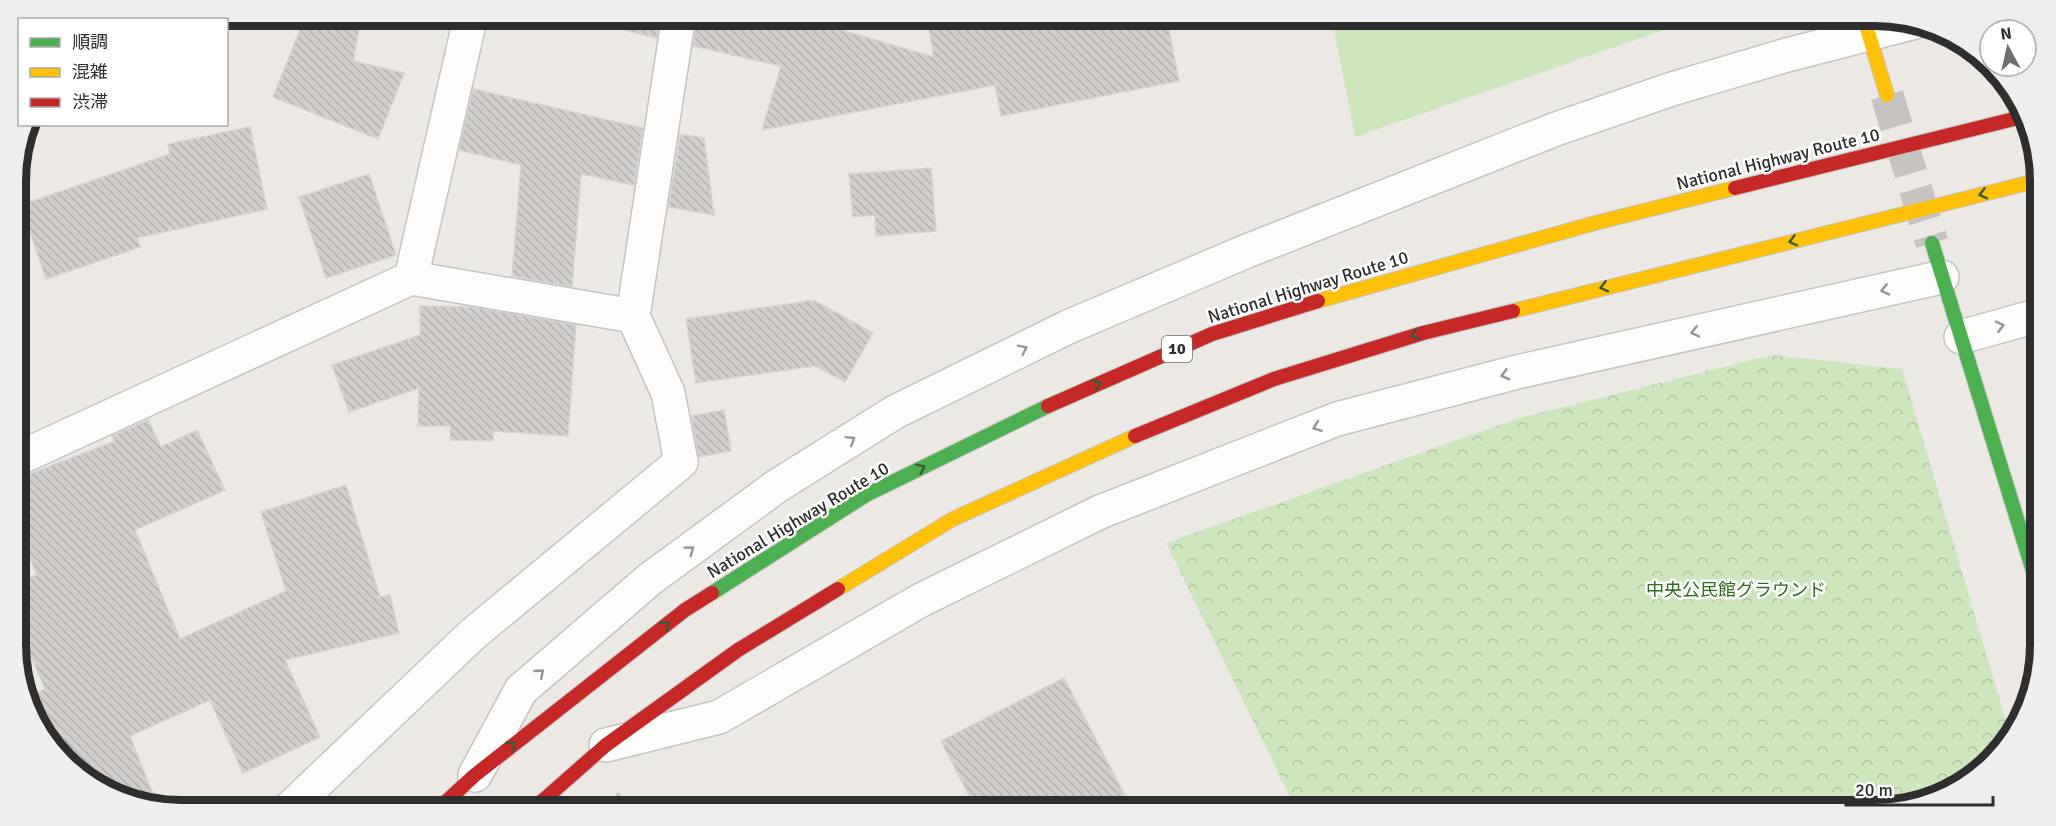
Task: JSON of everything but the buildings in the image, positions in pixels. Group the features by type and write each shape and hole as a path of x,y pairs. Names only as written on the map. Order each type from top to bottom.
{"main road":[{"path":"1867,26 1887,95"},
{"name":"National Highway Route 10","path":"448,800 475,775 685,610 866,495 1060,400 1212,334 1348,292 1595,222 2018,118"},
{"path":"544,800 606,745 738,650 953,519 1123,441 1274,380 1422,333 2030,182"},
{"path":"1932,243 2030,561"}],"street":[{"path":"411,278 468,26"},
{"path":"299,800 473,634 681,462 668,393 633,316 677,26"},
{"path":"475,775 520,690 650,579 777,486 895,412 1068,327 1246,251 1556,129 1860,26"},
{"path":"606,745 719,717 921,600 1100,512 1337,419 1517,372 1942,277"},
{"path":"26,455 411,278 633,316"},
{"path":"1961,337 2030,318"}],"green space":[{"path":"1333,26 1675,26 1355,137"},
{"name":"中央公民館グラウンド","path":"1771,355 1902,369 2008,726 1985,755 1953,780 1906,798 1886,800 1292,800 1166,543 1516,419"}],"tunnel":[{"path":"1887,95 1932,243"}],"traffic: fast":[{"path":"1932,243 2030,561"},
{"path":"712,593 866,495 1048,406"}],"traffic: slow":[{"path":"1866,26 1887,95"},
{"path":"1513,311 2030,182"},
{"path":"1318,301 1595,223 1735,188"},
{"path":"838,589 953,519 1135,436"}],"traffic: jam":[{"path":"1735,188 2018,118"},
{"path":"1048,406 1212,334 1318,301"},
{"path":"1135,436 1274,379 1423,333 1513,311"},
{"path":"544,800 606,745 738,650 838,589"},
{"path":"448,800 475,775 685,610 712,593"}]}
